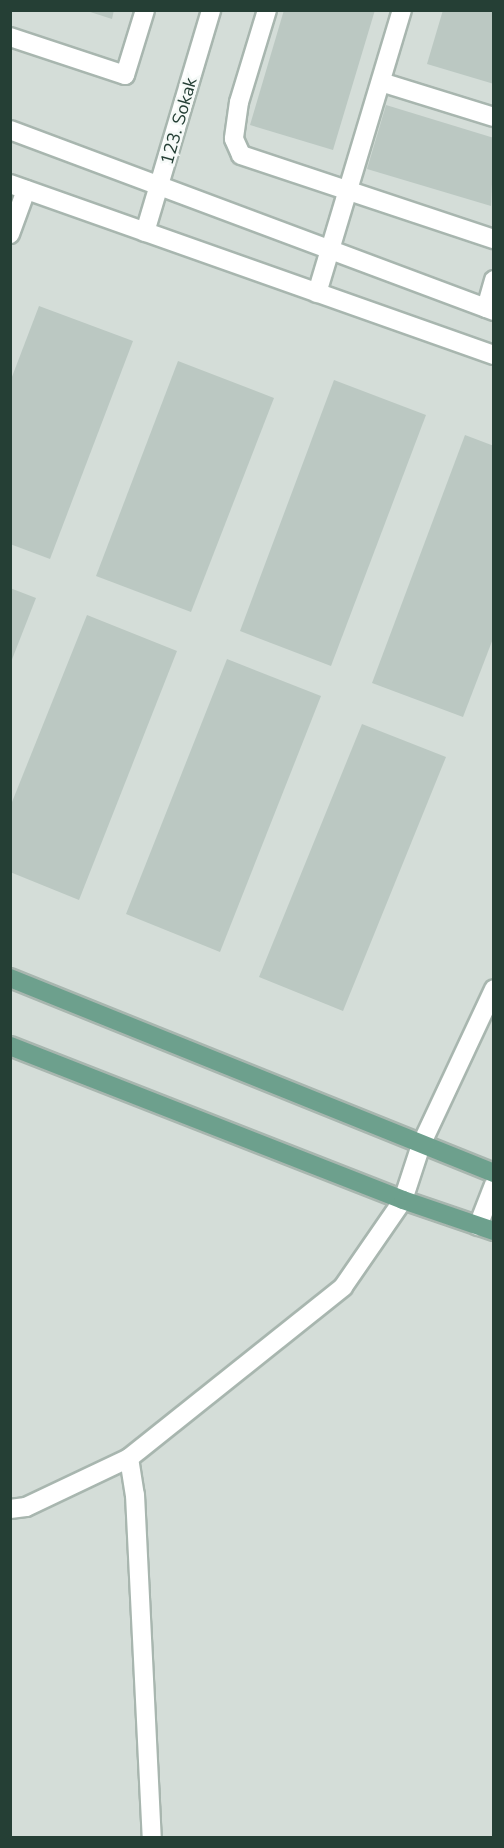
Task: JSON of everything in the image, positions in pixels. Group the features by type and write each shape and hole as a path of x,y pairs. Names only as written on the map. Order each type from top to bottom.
{"main road":[{"path":"10,978 494,1173"},
{"path":"10,1046 403,1200 486,1229"}],"street":[{"path":"10,37 125,75 145,10"},
{"name":"123. Sokak","path":"145,232 211,10"},
{"path":"267,10 239,102 234,139 241,155 351,189 494,239"},
{"path":"317,292 351,189 402,10"},
{"path":"381,82 494,117"},
{"path":"10,130 490,310 494,280"},
{"path":"10,234 18,187 494,355"},
{"path":"10,1509 26,1507 129,1458 343,1287 403,1200 421,1144 494,989"},
{"path":"486,1229 494,1185"},
{"path":"129,1458 135,1495 152,1838"}],"shaded area":[{"path":"11,11 493,11 493,1837 11,1837"}],"building":[{"path":"84,10 114,10 112,19"},
{"path":"284,10 375,10 333,150 250,125"},
{"path":"443,10 494,10 494,84 427,64"},
{"path":"386,105 494,138 491,206 367,169"},
{"path":"39,306 133,341 50,559 10,544 10,382"},
{"path":"178,361 274,398 191,612 96,576"},
{"path":"334,380 426,415 331,666 240,631"},
{"path":"465,435 494,446 494,636 463,717 372,683"},
{"path":"10,588 36,598 11,662 10,662"},
{"path":"87,615 177,651 79,900 10,872 10,807"},
{"path":"227,659 321,696 220,952 126,914"},
{"path":"362,724 446,757 343,1011 259,977"}]}
